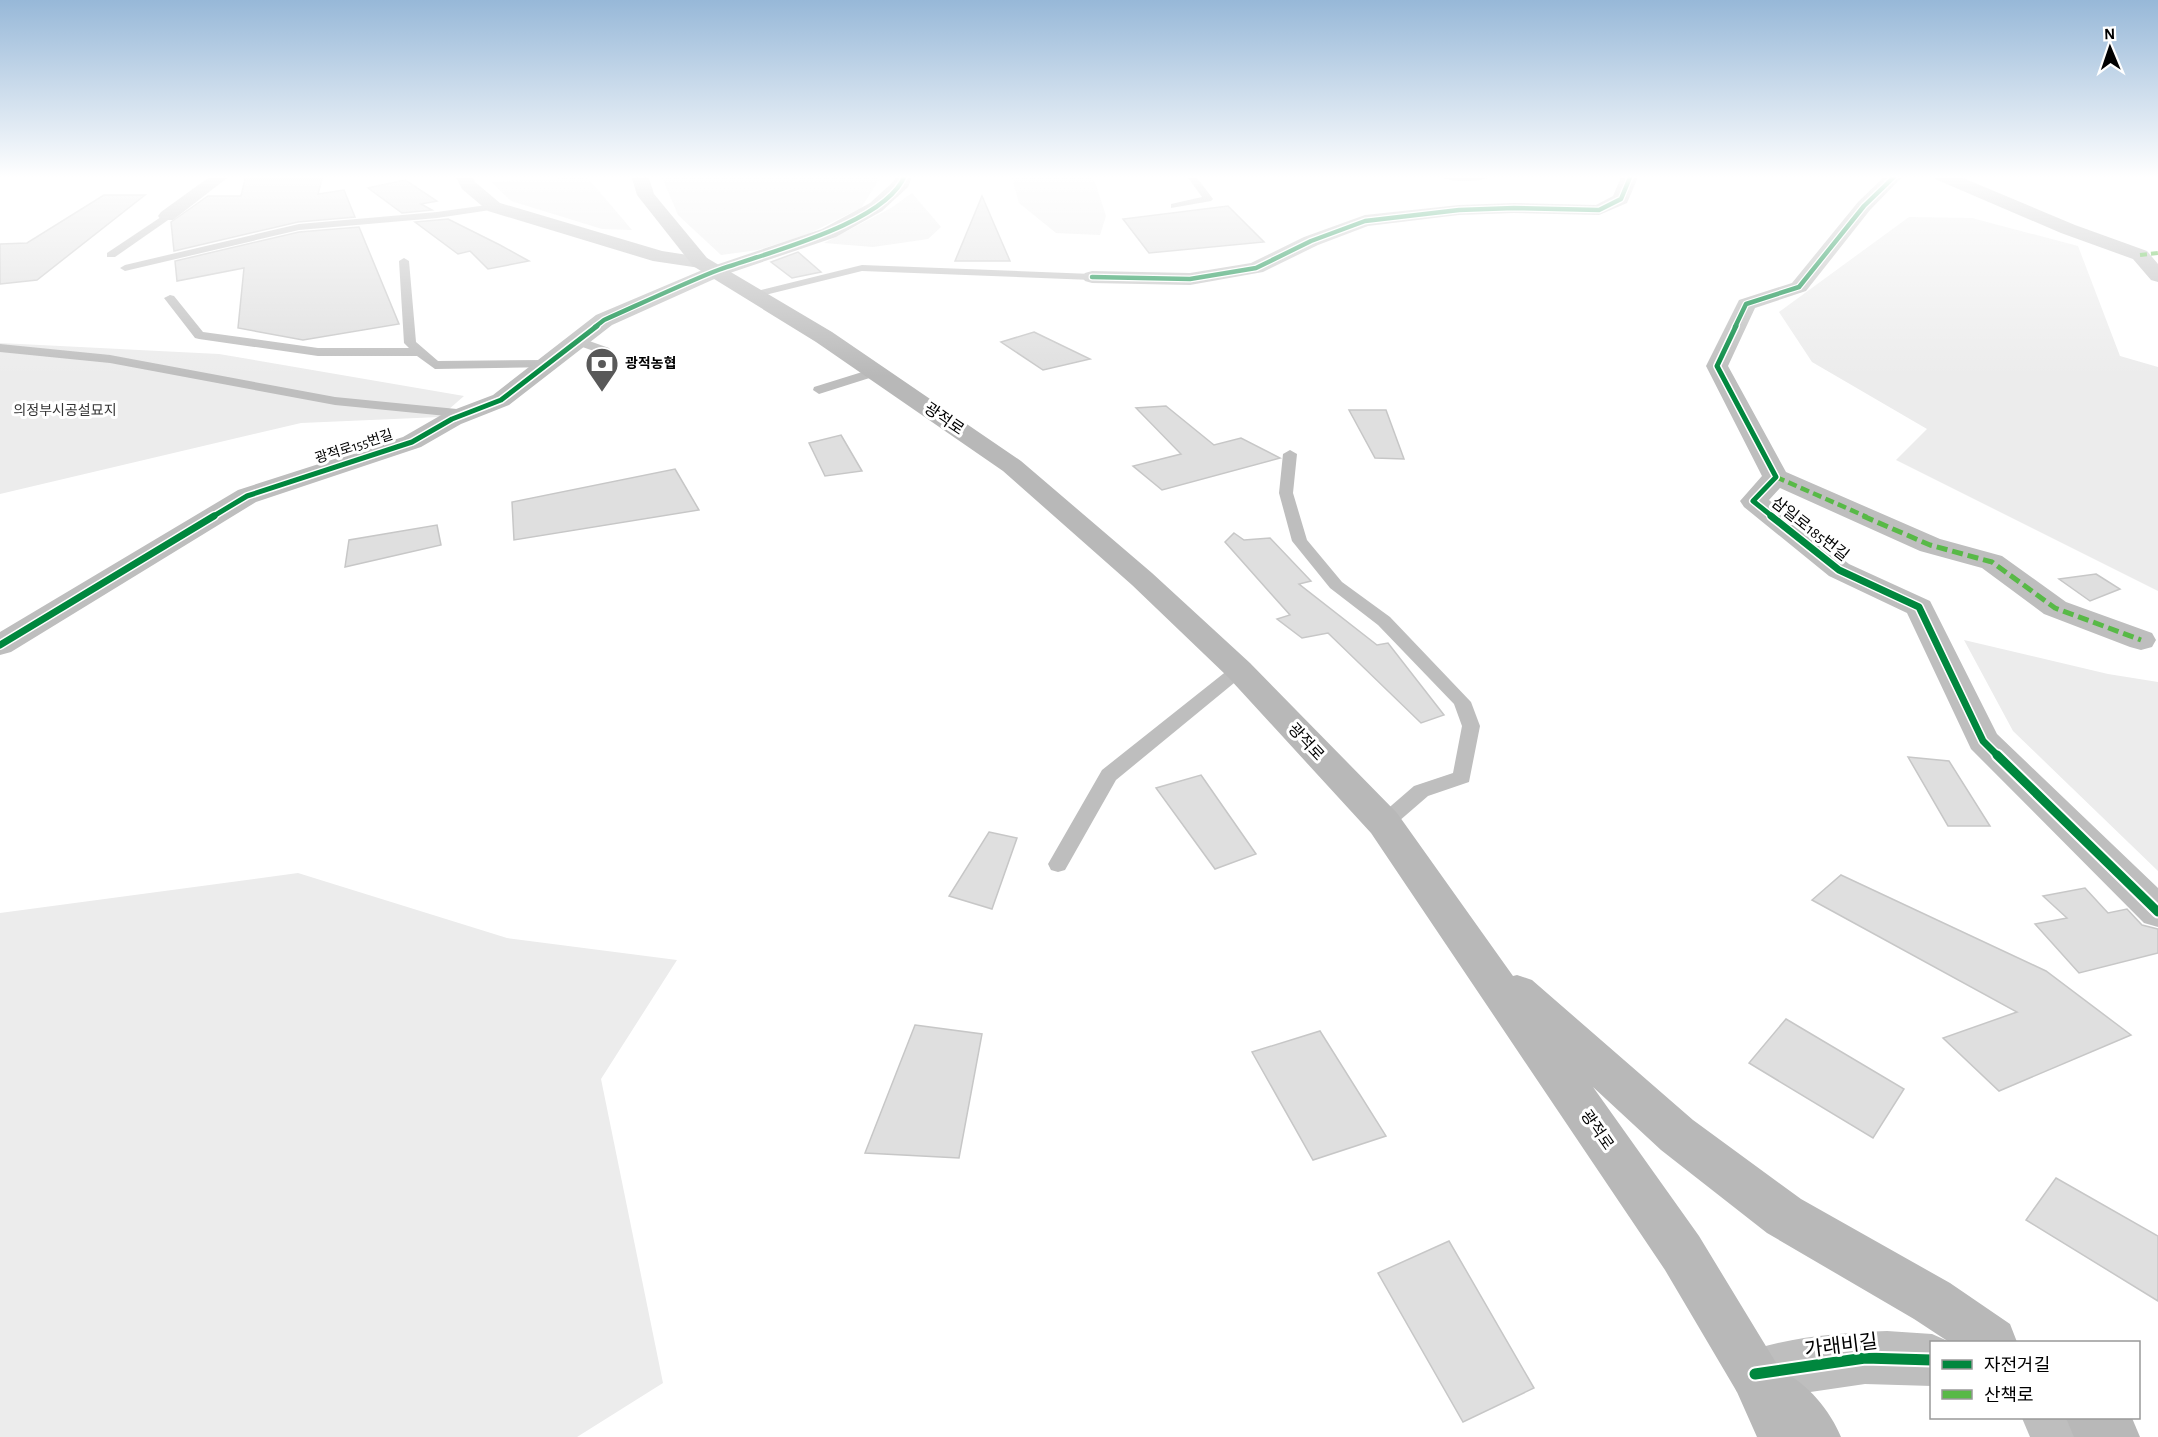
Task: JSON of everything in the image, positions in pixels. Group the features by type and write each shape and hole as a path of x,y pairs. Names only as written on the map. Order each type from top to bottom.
{"main road":[{"name":"광적로","path":"686,242 707,267 824,337 1012,466 1142,579 1239,670 1384,823 1682,1253 1755,1374 1785,1437"},
{"path":"1479,959 1677,1135 1784,1216 1932,1301 1991,1341"},
{"name":"광적로","path":"1755,1374 1814,1437"},
{"path":"2094,1419 2113,1437"}],"street":[{"name":"광적로","path":"610,242 660,257 707,267"},
{"name":"광적로155번길","path":"0,645 247,496 412,442 466,414 501,400 604,321 707,267 794,242"},
{"path":"1092,277 1190,279 1256,268 1309,242"},
{"name":"삼일로185번길","path":"1835,242 1799,287 1746,304 1717,366 1776,477 1930,545 1992,562 2055,608 2141,640"},
{"path":"2110,242 2149,254 2158,276"},
{"name":"삼일로185번길","path":"1776,477 1753,501 1839,570 1918,607 1983,741 2158,912"},
{"name":"가래비길","path":"1755,1374 1864,1357 1909,1356 1930,1360"},
{"path":"2051,1419 2082,1437"}],"lane":[{"path":"111,255 130,242"},
{"path":"125,268 235,242"},
{"path":"404,261 410,343 435,365 549,364"},
{"path":"753,295 862,268 1092,277"},
{"path":"170,298 199,335 318,352 420,352"},
{"path":"578,341 605,351"},
{"path":"0,348 110,359 334,401 466,414"},
{"path":"819,390 875,372"},
{"path":"1290,454 1286,493 1300,541 1336,585 1384,621 1462,702 1472,726 1462,777 1421,791 1384,823"},
{"path":"1058,864 1109,775 1239,670"}],"green space":[{"path":"707,242 783,242 758,250 721,255"},
{"path":"826,242 907,242 873,247 824,243"},
{"path":"1875,242 2063,242 2078,246 2120,356 2158,367 2158,591 1896,460 1927,429 1812,362 1779,312"},
{"name":"의정부시공설묘지","path":"0,343 219,354 464,396 440,417 301,423 0,494"},
{"path":"1964,640 2108,674 2158,682 2158,871 2013,731"},
{"path":"298,873 507,938 677,960 601,1079 663,1383 577,1437 0,1437 0,913"}],"building":[{"path":"85,242 37,280 0,284 0,244"},
{"path":"173,242 212,242 174,251"},
{"path":"256,242 365,242 399,324 303,340 238,328 244,268 177,281 175,261"},
{"path":"442,242 494,242 529,261 488,269 470,251 458,254"},
{"path":"963,242 1002,242 1010,261 955,261"},
{"path":"1141,242 1263,242 1149,253"},
{"path":"798,252 821,272 792,278 771,262"},
{"path":"1034,332 1090,359 1043,370 1001,342"},
{"path":"1166,406 1214,445 1241,438 1280,458 1162,490 1133,466 1181,454 1136,408"},
{"path":"1349,410 1386,410 1404,459 1375,458"},
{"path":"841,435 862,471 825,476 809,443"},
{"path":"675,469 699,510 514,540 512,502"},
{"path":"437,525 441,545 345,567 349,540"},
{"path":"1234,533 1244,540 1270,538 1311,581 1299,584 1377,645 1388,643 1444,715 1421,723 1328,633 1302,638 1277,619 1290,615 1225,542"},
{"path":"2096,574 2120,589 2090,601 2059,579"},
{"path":"1908,757 1949,761 1990,826 1948,826"},
{"path":"1201,775 1256,854 1215,869 1156,788"},
{"path":"989,832 1017,838 992,909 949,896"},
{"path":"1841,875 2046,971 2131,1035 1999,1091 1943,1038 2017,1012 1812,900"},
{"path":"2085,888 2108,913 2127,909 2142,925 2158,929 2158,953 2079,973 2035,924 2067,918 2043,896"},
{"path":"1786,1019 1904,1089 1873,1138 1749,1063"},
{"path":"915,1025 982,1034 959,1158 865,1153"},
{"path":"1320,1031 1386,1136 1313,1160 1252,1052"},
{"path":"2056,1178 2158,1236 2158,1301 2026,1220"},
{"path":"1449,1241 1534,1388 1463,1422 1378,1273"}],"marked path":[{"path":"2140,255 2158,253"},
{"path":"1776,477 1930,545 1992,562 2055,608 2141,640"}],"cycle path":[{"path":"0,645 247,496 412,442 452,419 501,400 604,320 714,272 802,242"},
{"path":"1092,277 1190,279 1256,268 1309,242"},
{"path":"1835,242 1799,287 1746,304 1717,366 1776,477 1753,501 1839,570 1919,607 1983,741 2158,912"},
{"path":"1755,1374 1865,1358 1930,1360"}],"place":[{"name":"광적농협","path":"602,393"}]}
